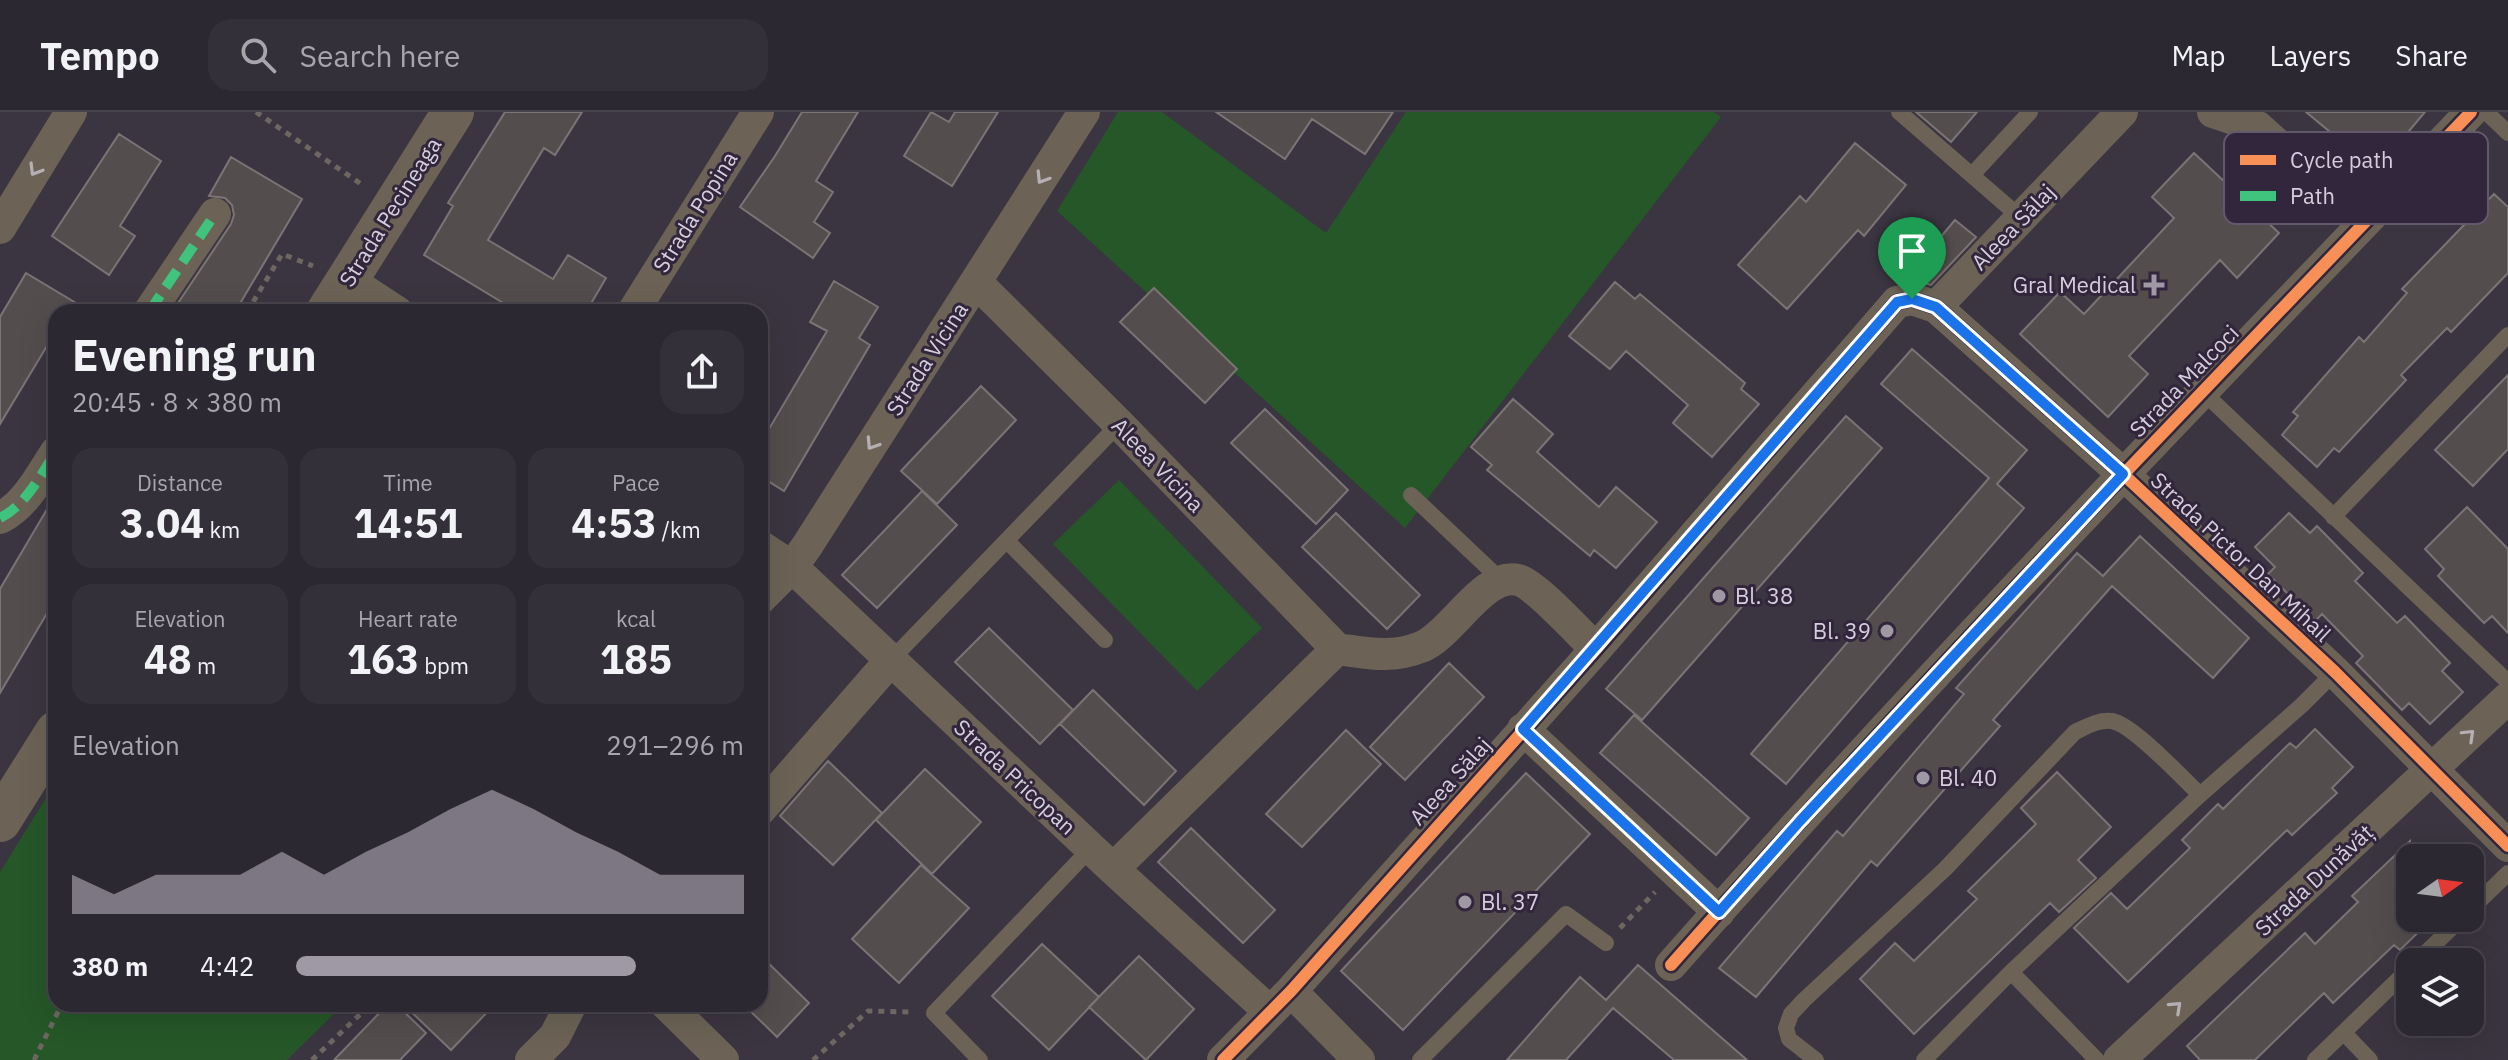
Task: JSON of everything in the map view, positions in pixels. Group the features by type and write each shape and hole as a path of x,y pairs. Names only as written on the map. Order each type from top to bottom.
{"street":[{"path":"0,228 71,112"},
{"name":"Strada Pecineaga","path":"337,296 453,112"},
{"name":"Strada Popina","path":"638,304 758,112"},
{"name":"Strada Vicina","path":"768,591 792,567 1084,112"},
{"name":"Aleea Sălaj","path":"1223,1060 1280,1001 1596,649 1897,302 1912,299 1936,307 2122,112"},
{"path":"2213,112 2258,127 2264,132"},
{"name":"Strada Malcoci","path":"2452,132 2471,112"},
{"path":"154,304 215,214"},
{"name":"Strada Malcoci","path":"1671,965 1800,821 2123,474 2363,224"},
{"name":"Aleea Vicina","path":"976,282 1337,649"},
{"path":"337,296 367,304"},
{"name":"Strada Pictor Dan Mihail","path":"1936,307 2123,474 2335,672 2508,846"},
{"path":"0,518 12,512 27,496 48,464"},
{"name":"Strada Pricopan","path":"768,551 792,567 1102,859 1359,1060"},
{"path":"1102,859 1337,649 1387,656 1424,647 1470,607 1484,589 1502,581 1519,580 1538,593 1596,649"},
{"path":"768,801 890,661"},
{"name":"Strada Dunăvăț","path":"2119,1060 2508,698"},
{"path":"1523,729 1719,912"},
{"path":"0,821 48,745"},
{"path":"531,1060 555,1036 567,1012"},
{"path":"674,1012 723,1060"}],"lane":[{"path":"1899,112 2021,218"},
{"path":"1972,175 2030,112"},
{"path":"2486,112 2508,133"},
{"path":"2333,517 2508,335"},
{"path":"2202,391 2508,682"},
{"path":"890,661 1119,424"},
{"path":"1411,495 1502,581"},
{"path":"1007,541 1105,640"},
{"path":"1924,1060 2011,972 2335,672"},
{"path":"1816,1060 1789,1039 1786,1028 1791,1014 1945,869 2075,732 2096,722 2113,721 2147,744 2200,795"},
{"path":"980,1060 934,1013 1102,859"},
{"path":"2484,896 2508,873"},
{"path":"1420,1060 1566,914 1606,943"},
{"path":"2431,948 2447,932"},
{"path":"2011,972 2097,1060"},
{"path":"2315,1060 2396,982"},
{"path":"2344,1033 2370,1060"}],"path":[{"path":"256,112 394,206"},
{"path":"252,304 282,254 337,296"},
{"path":"1606,943 1675,871"},
{"path":"813,1060 868,1011 934,1013"},
{"path":"34,1060 58,1012"},
{"path":"312,1060 363,1012"}],"green space":[{"path":"1118,112 1162,112 1326,233 1406,112 1713,112 1721,117 1405,528 1057,211"},
{"path":"1119,480 1262,628 1197,691 1053,544"},
{"path":"48,795 48,1012 336,1012 287,1060 0,1060 0,872"}],"building":[{"path":"505,112 582,112 555,155 544,148 488,240 553,279 568,255 606,278 591,304 505,304 424,255 453,206 448,203"},
{"path":"802,112 858,112 816,181 833,192 814,222 830,233 813,258 740,207"},
{"path":"931,112 949,122 955,112 998,112 952,186 904,156"},
{"path":"1216,112 1393,112 1365,154 1312,119 1285,159"},
{"path":"1916,112 1977,112 1951,142"},
{"path":"2306,112 2425,112 2408,132 2330,132"},
{"path":"119,134 161,161 120,226 135,236 109,275 52,236"},
{"path":"1855,143 1906,185 1864,236 1858,230 1787,309 1738,265 1800,196 1806,202"},
{"name":"Gral Medical","path":"2194,153 2224,181 2224,224 2269,224 2279,233 2237,278 2220,260 2129,356 2148,374 2108,417 2020,334 2060,292 2084,314 2174,218 2152,197"},
{"path":"231,157 302,199 240,304 177,304 234,215 232,205 225,198 209,196"},
{"path":"2494,194 2508,207 2508,273 2451,332 2447,328 2401,375 2406,380 2339,452 2334,448 2317,467 2282,435 2298,416 2293,412 2359,337 2364,342 2407,293 2402,289 2465,224 2488,224 2488,200"},
{"path":"1955,220 1976,237 1931,285 1923,283 1911,272"},
{"path":"26,273 78,304 48,304 48,344 0,424 0,317"},
{"path":"834,281 878,307 859,338 870,345 784,491 768,481 768,428 827,331 810,322"},
{"path":"1615,282 1635,299 1640,294 1745,383 1741,389 1759,404 1712,457 1673,423 1688,405 1626,351 1610,369 1569,336"},
{"path":"1154,288 1237,369 1205,403 1120,322"},
{"name":"Bl. 39","path":"1912,349 2027,450 1997,484 2024,508 1786,784 1751,754 1989,478 1881,384"},
{"path":"2508,375 2508,449 2473,486 2435,450"},
{"path":"981,386 1016,420 937,504 901,471"},
{"path":"1513,399 1553,434 1537,452 1599,507 1616,487 1657,522 1616,568 1594,550 1590,556 1487,470 1492,465 1471,447"},
{"path":"1265,409 1348,490 1316,524 1231,443"},
{"name":"Bl. 38","path":"1846,416 1882,448 1642,720 1606,689"},
{"path":"922,491 957,525 877,608 842,575"},
{"path":"2467,507 2508,549 2508,633 2492,616 2484,623 2438,576 2444,569 2425,549"},
{"path":"48,508 48,612 0,693 0,589"},
{"path":"1336,513 1420,595 1387,629 1302,547"},
{"path":"2289,513 2310,533 2317,526 2363,573 2355,581 2397,623 2405,616 2450,663 2442,671 2463,692 2430,724 2409,703 2402,710 2356,663 2363,656 2322,614 2315,621 2268,574 2275,567 2255,547"},
{"name":"Bl. 40","path":"2140,536 2249,638 2213,678 2112,586 1993,720 2000,726 1877,866 1871,861 1756,997 1719,968 1837,831 1843,836 1964,694 1956,688 2077,553 2103,576"},
{"path":"989,628 1073,710 1040,744 955,662"},
{"path":"1449,663 1484,697 1405,780 1370,747"},
{"path":"1093,690 1176,771 1144,805 1060,724"},
{"path":"1634,715 1749,818 1716,855 1600,753"},
{"path":"2315,729 2353,767 2332,788 2337,793 2292,835 2287,830 2128,982 2074,928 2111,893 2127,909 2190,848 2182,840 2218,804 2223,809 2290,743 2296,748"},
{"path":"1346,730 1381,764 1302,847 1266,814"},
{"path":"828,761 882,813 833,865 780,816"},
{"path":"925,769 981,822 932,874 876,820"},
{"path":"2057,772 2111,827 2078,860 2096,878 2059,912 2050,903 1914,1034 1860,979 1895,943 1914,961 1977,899 1968,891 2036,824 2021,808"},
{"name":"Bl. 37","path":"1526,773 1590,834 1403,1030 1341,971"},
{"path":"1191,828 1275,910 1243,943 1158,862"},
{"path":"2396,854 2396,932 2419,932 2402,948 2394,945 2333,1003 2324,993 2255,1060 2200,1060 2187,1046 2305,933 2315,944 2358,902 2352,896"},
{"path":"921,865 969,908 899,983 852,939"},
{"path":"1042,944 1099,997 1049,1050 992,996"},
{"path":"1139,956 1194,1009 1146,1060 1089,1007"},
{"path":"768,963 809,1003 777,1037 751,1012 768,1012"},
{"path":"1638,965 1747,1060 1674,1060 1613,1008 1566,1060 1507,1060 1580,977 1606,1000"},
{"path":"380,1012 404,1012 426,1033 400,1060 334,1060"},
{"path":"411,1012 487,1012 451,1050"}],"marked path":[{"path":"154,304 215,214"},
{"path":"0,518 25,498 48,464"}],"cycle path":[{"path":"2452,132 2471,112"},
{"path":"1671,965 1966,641 2363,224"},
{"path":"1223,1060 1291,991 1596,649 1897,302 1912,299 1936,307 2123,474 2335,672 2508,846"}],"place":[{"name":"Gral Medical","path":"2154,285"},
{"name":"Bl. 38","path":"1719,596"},
{"name":"Bl. 39","path":"1887,631"},
{"name":"Bl. 40","path":"1923,778"},
{"name":"Bl. 37","path":"1465,902"}],"route":[{"path":"1912,299 1936,307 2123,474 1719,912 1523,729 1897,302 1912,299"}]}
